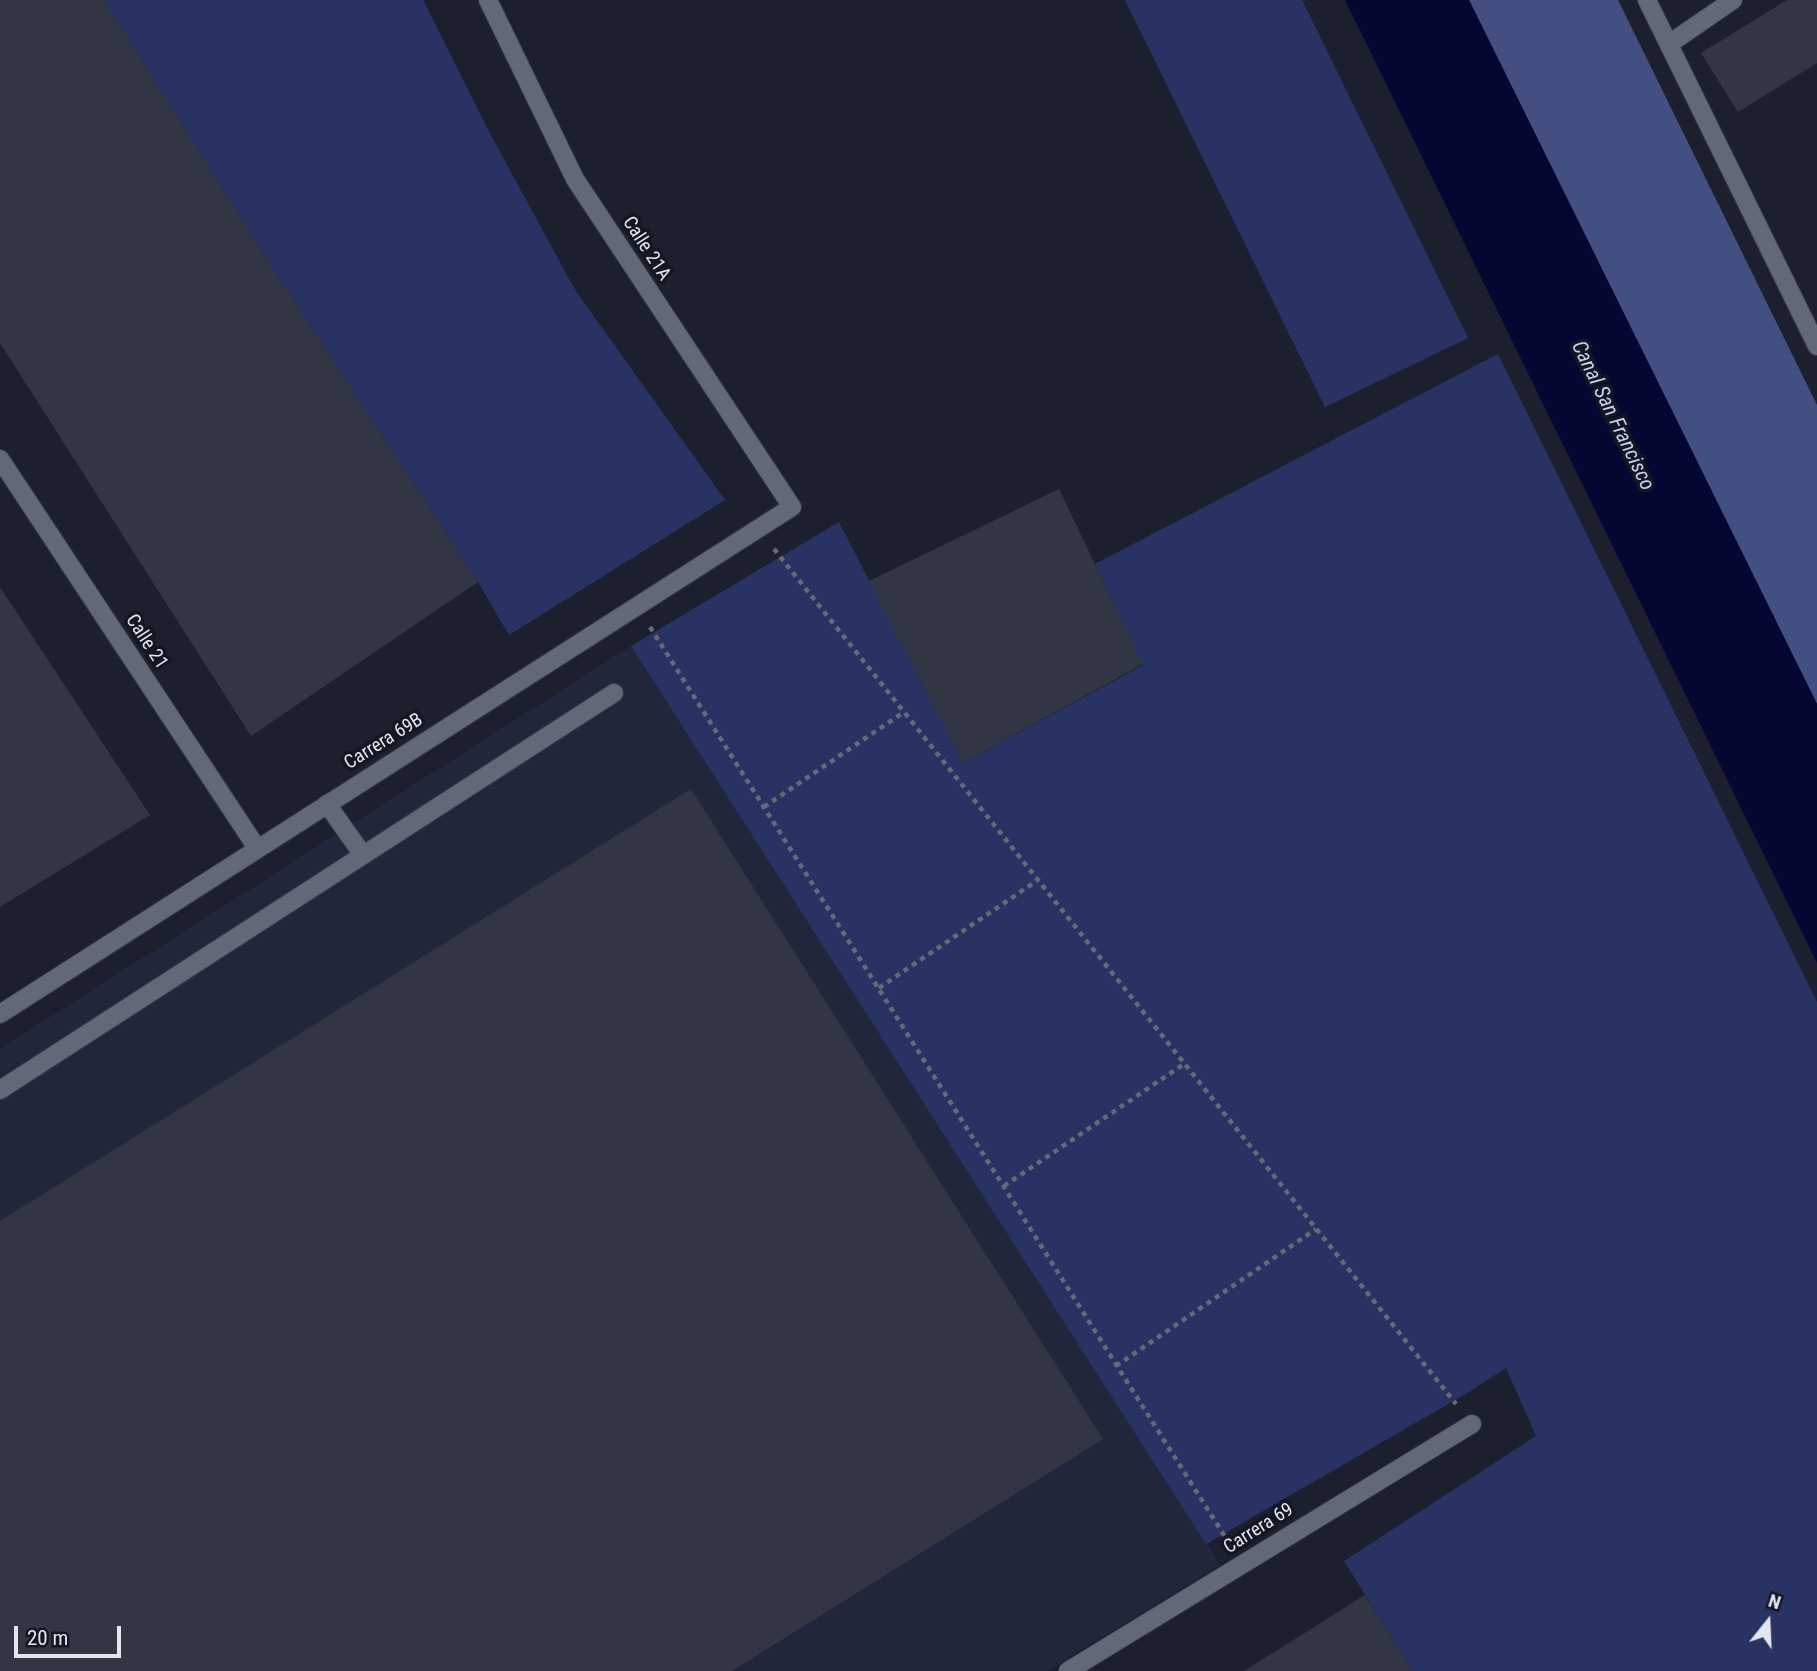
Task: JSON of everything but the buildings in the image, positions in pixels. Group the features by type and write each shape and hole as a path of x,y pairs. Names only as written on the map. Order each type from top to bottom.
{"street":[{"name":"Calle 21A","path":"488,0 575,180 792,507"},
{"path":"1647,0 1817,346"},
{"path":"1669,44 1733,0"},
{"name":"Calle 21","path":"0,459 257,848"},
{"name":"Carrera 69B","path":"0,1014 792,507"},
{"path":"0,1090 614,693"},
{"path":"327,804 363,855"},
{"name":"Carrera 69","path":"1068,1671 1472,1424"}],"path":[{"path":"758,529 1472,1424"},
{"path":"637,607 1243,1564"},
{"path":"764,807 904,712"},
{"path":"879,988 1038,880"},
{"path":"1004,1186 1184,1063"},
{"path":"1116,1366 1316,1229"}],"shaded area":[{"path":"104,0 423,0 486,126 575,290 725,500 509,635 478,582 276,273"},
{"path":"1125,0 1302,0 1468,338 1325,407"},
{"path":"1469,0 1618,0 1817,405 1817,704"},
{"path":"1498,354 1817,1002 1817,1671 1413,1671 1344,1561 1536,1436 1506,1368 1206,1544 631,646 839,522 963,763 1143,665 1095,564"},
{"path":"631,646 1220,1565 1047,1671 0,1671 0,1049"}],"water":[{"name":"Canal San Francisco","path":"1345,0 1469,0 1817,704 1817,963"}]}
